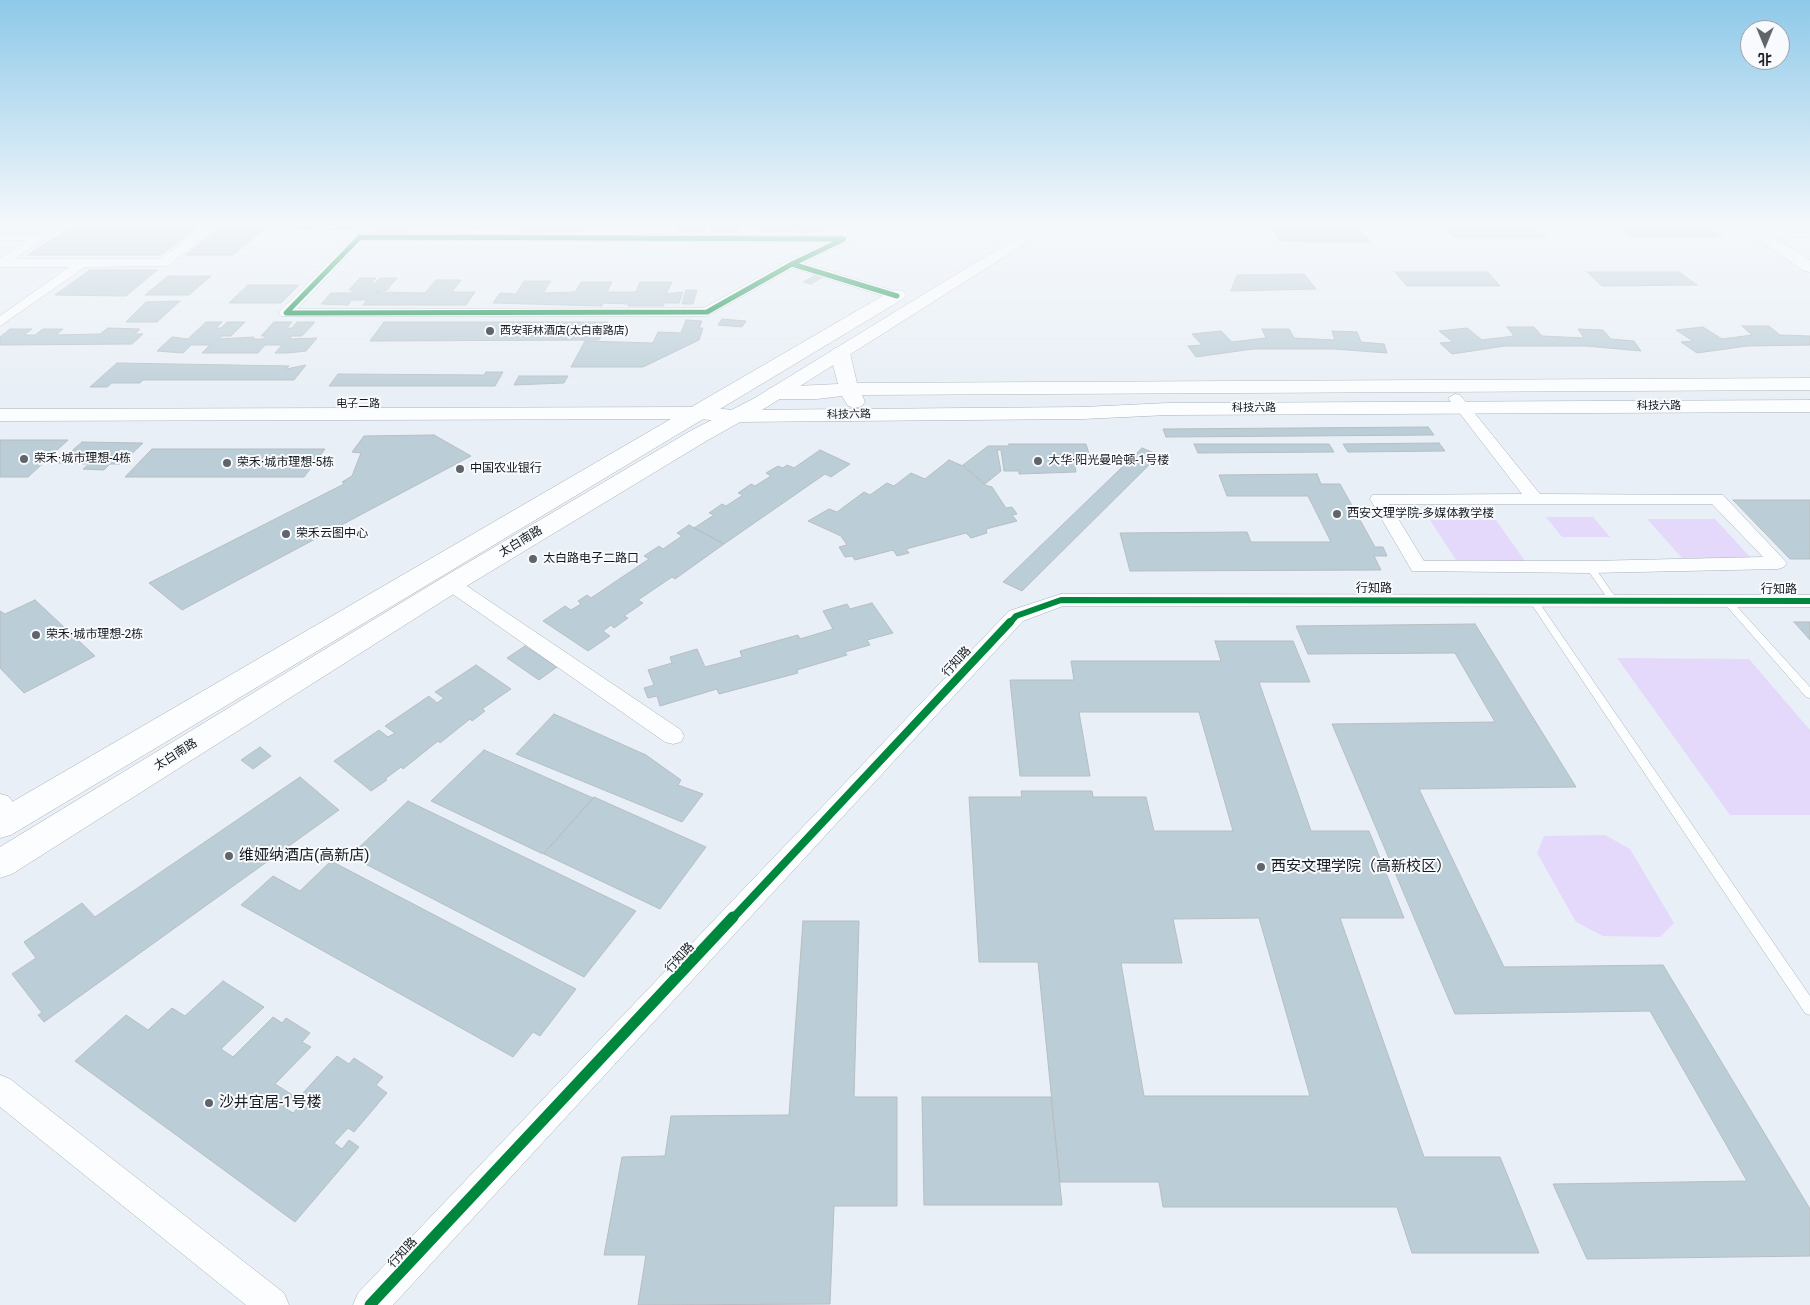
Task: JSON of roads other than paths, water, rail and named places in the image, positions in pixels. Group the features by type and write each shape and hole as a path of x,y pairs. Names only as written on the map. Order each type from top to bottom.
{"main road":[{"name":"太白南路","path":"0,864 451,584 912,287"},
{"name":"太白南路","path":"4,815 718,413 768,398 947,287"},
{"path":"840,353 852,396 1810,384"},
{"name":"科技六路","path":"1464,408 1810,395"},
{"name":"科技六路","path":"768,398 852,396 1464,408 1810,406"},
{"name":"电子二路","path":"0,406 718,413"},
{"path":"718,413 1464,408 1810,417"},
{"name":"电子二路","path":"0,414 718,413"}],"street":[{"path":"0,322 49,287"},
{"path":"310,287 286,312 707,312 751,287"},
{"path":"867,287 897,296"},
{"path":"1464,408 1535,499"},
{"path":"1378,499 1535,499 1717,499 1778,563 1590,567 1418,567 1378,499"},
{"path":"451,584 673,736"},
{"name":"行知路","path":"370,1305 1016,616 1060,600 1810,601"},
{"path":"0,1089 272,1305"}],"lane":[{"path":"1590,567 1613,600"},
{"path":"1533,600 1810,1008"},
{"path":"1727,601 1810,694"}],"place":[{"name":"西安菲林酒店(太白南路店)","path":"490,331"},
{"name":"荣禾·城市理想-4栋","path":"24,459"},
{"name":"大华·阳光曼哈顿-1号楼","path":"1038,461"},
{"name":"荣禾·城市理想-5栋","path":"227,463"},
{"name":"中国农业银行","path":"460,469"},
{"name":"西安文理学院-多媒体教学楼","path":"1337,514"},
{"name":"荣禾云图中心","path":"286,534"},
{"name":"太白路电子二路口","path":"533,559"},
{"name":"荣禾·城市理想-2栋","path":"36,635"},
{"name":"维娅纳酒店(高新店)","path":"229,856"},
{"name":"西安文理学院（高新校区）","path":"1261,867"},
{"name":"沙井宜居-1号楼","path":"209,1103"}]}
